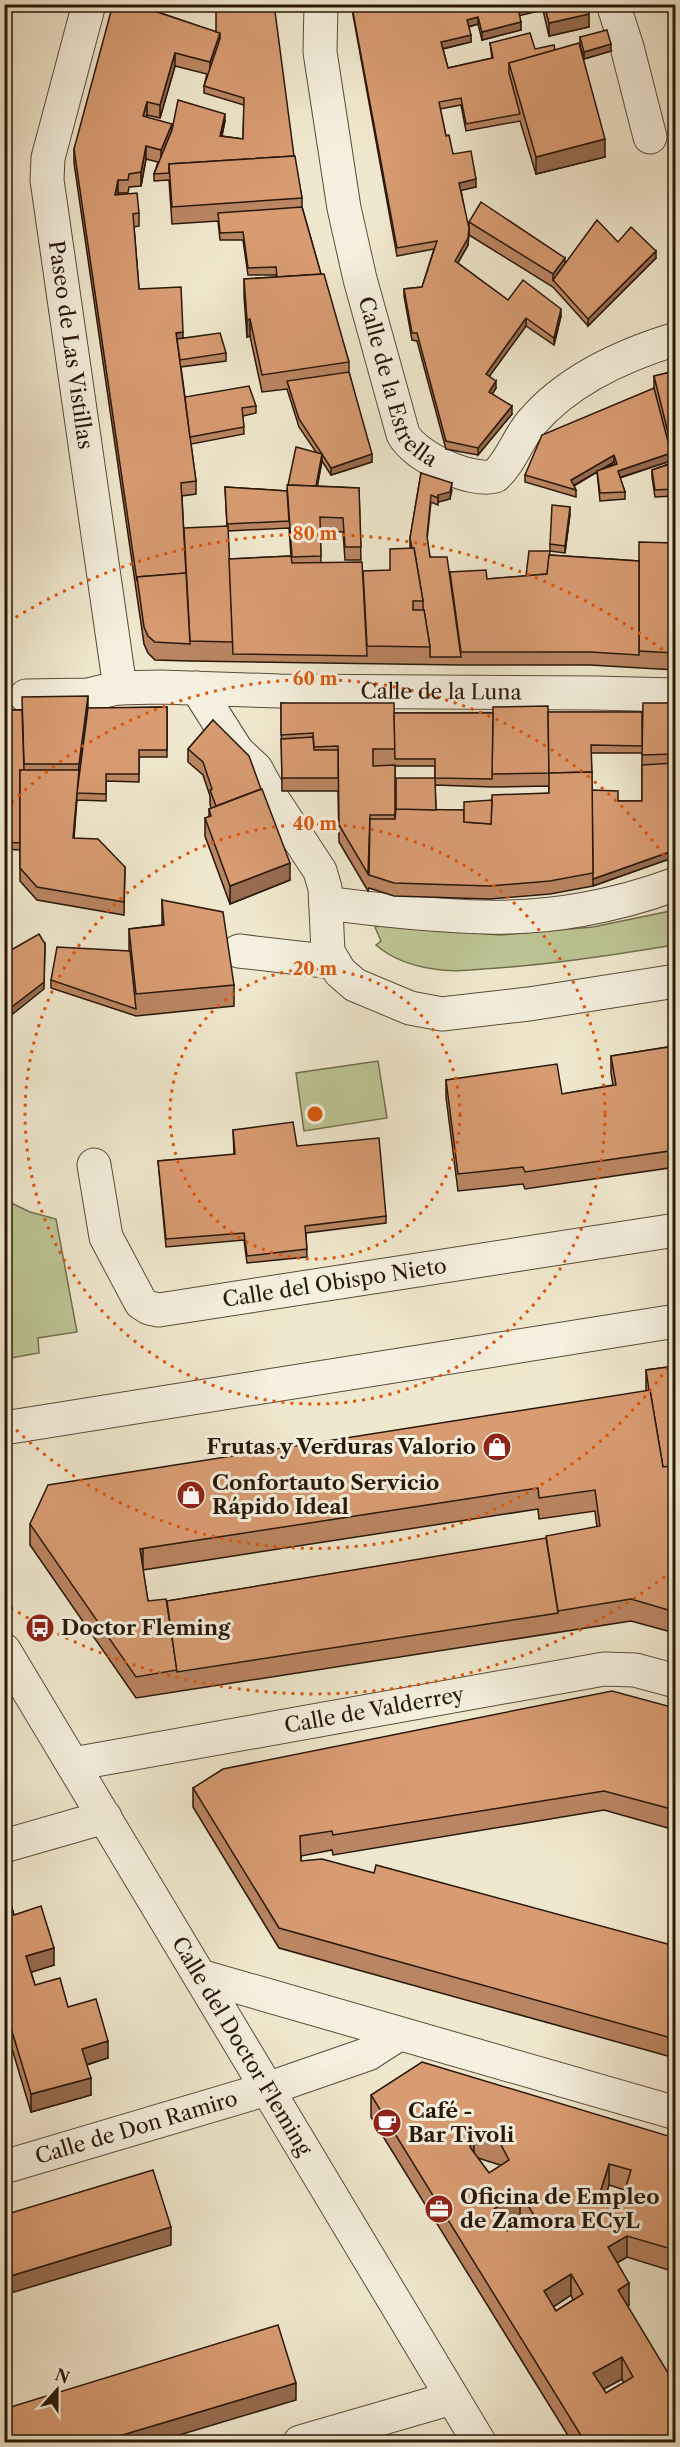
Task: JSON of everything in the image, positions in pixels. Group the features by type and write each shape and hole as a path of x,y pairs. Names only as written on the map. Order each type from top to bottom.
{"street":[{"name":"Paseo de Las Vistillas","path":"89,4 48,158 47,180 120,688"},
{"name":"Calle de la Estrella","path":"321,4 320,52 344,208 360,279 403,434 416,451 451,469 483,478 495,476 533,421 570,387 604,368 675,339"},
{"path":"613,4 627,47 650,137"},
{"name":"Calle de la Luna","path":"26,696 88,695 120,688 675,695"},
{"path":"197,688 237,751 256,769 272,798 315,861 323,879 327,945 333,962 340,972 355,985 410,1008 442,1014 530,1004 675,981"},
{"path":"326,903 445,915 499,917 597,906 675,884"},
{"path":"239,951 333,962"},
{"name":"Calle del Obispo Nieto","path":"94,1165 108,1242 141,1303 159,1310 675,1230"},
{"path":"4,1428 675,1321"},
{"name":"Calle del Doctor Fleming","path":"4,1650 479,2442"},
{"name":"Calle de Valderrey","path":"73,1764 604,1669 635,1670 675,1681"},
{"path":"4,1846 105,1817"},
{"path":"200,1977 675,2113"},
{"name":"Calle de Don Ramiro","path":"4,2167 267,2089 368,2054 399,2034"},
{"path":"300,2442 452,2397"}],"green space":[{"path":"675,910 675,945 543,964 442,970 403,961 376,945 381,941 375,927 383,925 500,935 593,927"},
{"path":"378,1061 387,1118 304,1131 296,1073"},
{"path":"5,1200 30,1212 56,1219 77,1332 38,1338 39,1353 5,1359"}],"building":[{"path":"113,4 157,4 154,11 220,33 210,62 175,53 160,105 147,102 143,116 172,124 161,150 146,146 141,172 129,174 128,180 118,180 115,195 137,193 139,213 133,214 139,289 181,287 183,332 176,333 196,481 181,483 186,573 137,577 137,581 74,149"},
{"path":"216,4 274,4 294,156 169,164 169,173 154,174 172,130 178,100 225,114 220,136 243,139 244,98 204,86 220,39 220,33 216,32"},
{"path":"360,4 534,4 518,8 521,22 482,32 478,17 467,20 471,35 441,42 448,68 493,58 490,43 530,33 535,49 554,45 555,50 509,63 509,73 520,114 466,124 461,98 439,102 446,136 449,135 453,154 471,151 476,179 459,183 469,228 468,238 455,261 508,300 523,280 561,309 554,338 526,318 486,374 496,381 489,392 512,406 478,448 446,441 417,333 412,333 404,289 422,287 437,241 397,248 352,7"},
{"path":"544,4 587,4 589,14 549,23"},
{"path":"669,4 675,4 675,28"},
{"path":"607,30 611,44 584,52 580,37"},
{"path":"579,43 605,139 536,157 509,63"},
{"path":"295,156 302,198 172,207 169,164"},
{"path":"481,202 565,258 553,274 469,222"},
{"path":"302,207 321,274 277,277 276,267 248,268 243,232 220,233 218,213"},
{"path":"597,220 618,242 631,227 656,251 588,319 553,280"},
{"path":"324,274 349,362 262,375 250,319 247,320 244,279"},
{"path":"220,333 226,353 180,360 177,339"},
{"path":"675,371 675,461 654,376"},
{"path":"349,372 372,454 331,468 299,419 287,381"},
{"path":"249,386 256,406 242,408 244,427 190,437 185,397"},
{"path":"654,388 671,453 618,471 625,492 600,493 597,471 617,464 614,455 571,480 576,490 525,475 542,435"},
{"path":"296,447 322,454 316,486 288,485"},
{"path":"673,463 675,489 655,490 652,470"},
{"path":"421,473 452,483 450,492 438,495 438,498 431,495 427,536 430,557 447,557 461,657 430,657 423,601 414,548 412,548 410,538"},
{"path":"287,485 359,488 361,547 345,547 343,518 320,517 321,556 292,557"},
{"path":"225,487 287,491 289,521 227,524"},
{"path":"552,505 570,507 565,546 550,544"},
{"path":"228,526 233,642 190,641 184,528"},
{"path":"639,542 675,543 675,653 639,651"},
{"path":"414,548 423,601 413,601 413,610 424,610 430,647 367,646 363,571 390,570 390,549"},
{"path":"529,551 550,551 547,574 526,576"},
{"path":"549,555 639,561 639,655 590,652 461,652 450,572 486,570 487,579 547,574"},
{"path":"291,556 292,563 362,562 367,656 233,654 229,559"},
{"path":"186,573 190,644 155,642 148,636 144,627 137,577"},
{"path":"88,696 79,764 24,764 22,697"},
{"path":"281,703 394,703 395,749 373,749 373,766 395,765 395,815 370,815 368,874 339,825 338,746 314,747 313,733 281,735"},
{"path":"643,703 675,703 675,754 642,755"},
{"path":"548,706 549,773 492,774 493,707"},
{"path":"167,707 167,750 139,750 139,774 106,774 106,794 77,793 88,708"},
{"path":"4,710 22,710 24,770 20,770 20,843 4,842"},
{"path":"548,712 642,712 642,746 591,745 592,772 549,773"},
{"path":"394,713 493,713 492,779 435,778 435,759 395,759"},
{"path":"213,720 249,756 261,789 216,806 203,762 188,749"},
{"path":"313,737 314,750 338,750 338,778 282,778 281,739"},
{"path":"675,763 675,850 593,879 592,790 618,791 618,801 642,801 642,765"},
{"path":"20,770 79,770 73,838 98,839 125,867 124,902 37,887 20,868"},
{"path":"592,772 593,873 550,881 490,886 394,883 369,875 370,819 395,819 396,809 464,810 464,822 491,824 492,795 549,793 549,773"},
{"path":"396,778 435,778 436,810 396,809"},
{"path":"262,789 290,863 230,886 205,818 211,816 209,809"},
{"path":"492,800 491,824 464,822 464,802"},
{"path":"162,900 223,912 234,985 136,994 129,929 164,925"},
{"path":"39,934 45,944 44,982 4,1013 4,954"},
{"path":"57,947 130,951 136,1009 51,980"},
{"path":"675,1046 675,1142 668,1143 669,1151 525,1172 523,1167 458,1174 446,1080 557,1064 562,1094 616,1085 611,1056"},
{"path":"293,1122 297,1146 379,1138 386,1216 305,1226 307,1249 247,1256 244,1233 166,1239 158,1161 235,1154 233,1130"},
{"path":"675,1366 675,1469 672,1470 671,1466 663,1467 646,1370"},
{"path":"650,1390 663,1467 671,1466 675,1494 675,1612 631,1599 558,1611 546,1536 600,1526 595,1490 539,1498 538,1488 140,1549 148,1601 166,1599 177,1670 136,1677 30,1524 48,1485"},
{"path":"546,1538 558,1613 177,1672 167,1601"},
{"path":"612,1691 675,1708 675,1810 604,1791 333,1835 332,1831 300,1836 301,1861 322,1859 374,1873 376,1865 675,1946 675,2039 279,1928 193,1788 223,1769"},
{"path":"4,1884 14,1915 41,1906 54,1948 26,1956 35,1985 60,1978 68,2007 96,1999 108,2041 82,2049 91,2078 31,2094 4,2005"},
{"path":"422,2062 675,2138 675,2250 627,2236 608,2247 629,2283 618,2290 675,2382 675,2442 585,2442 371,2095","holes":["474,2135 500,2143 509,2160 489,2173 470,2147","609,2164 631,2170 621,2203 599,2196","520,2193 534,2215 507,2231 494,2209","571,2274 583,2294 556,2311 544,2291","622,2357 633,2377 606,2393 593,2373"]},
{"path":"153,2170 171,2227 4,2278 4,2215"},
{"path":"278,2325 296,2383 99,2442 4,2442 4,2409"}],"place":[{"name":"Frutas y Verduras Valorio","path":"497,1447"},
{"name":"Confortauto Servicio Rápido Ideal","path":"191,1495"},
{"name":"Doctor Fleming","path":"40,1628"},
{"name":"Café - Bar Tivoli","path":"387,2123"},
{"name":"Oficina de Empleo de Zamora ECyL","path":"439,2209"}]}
